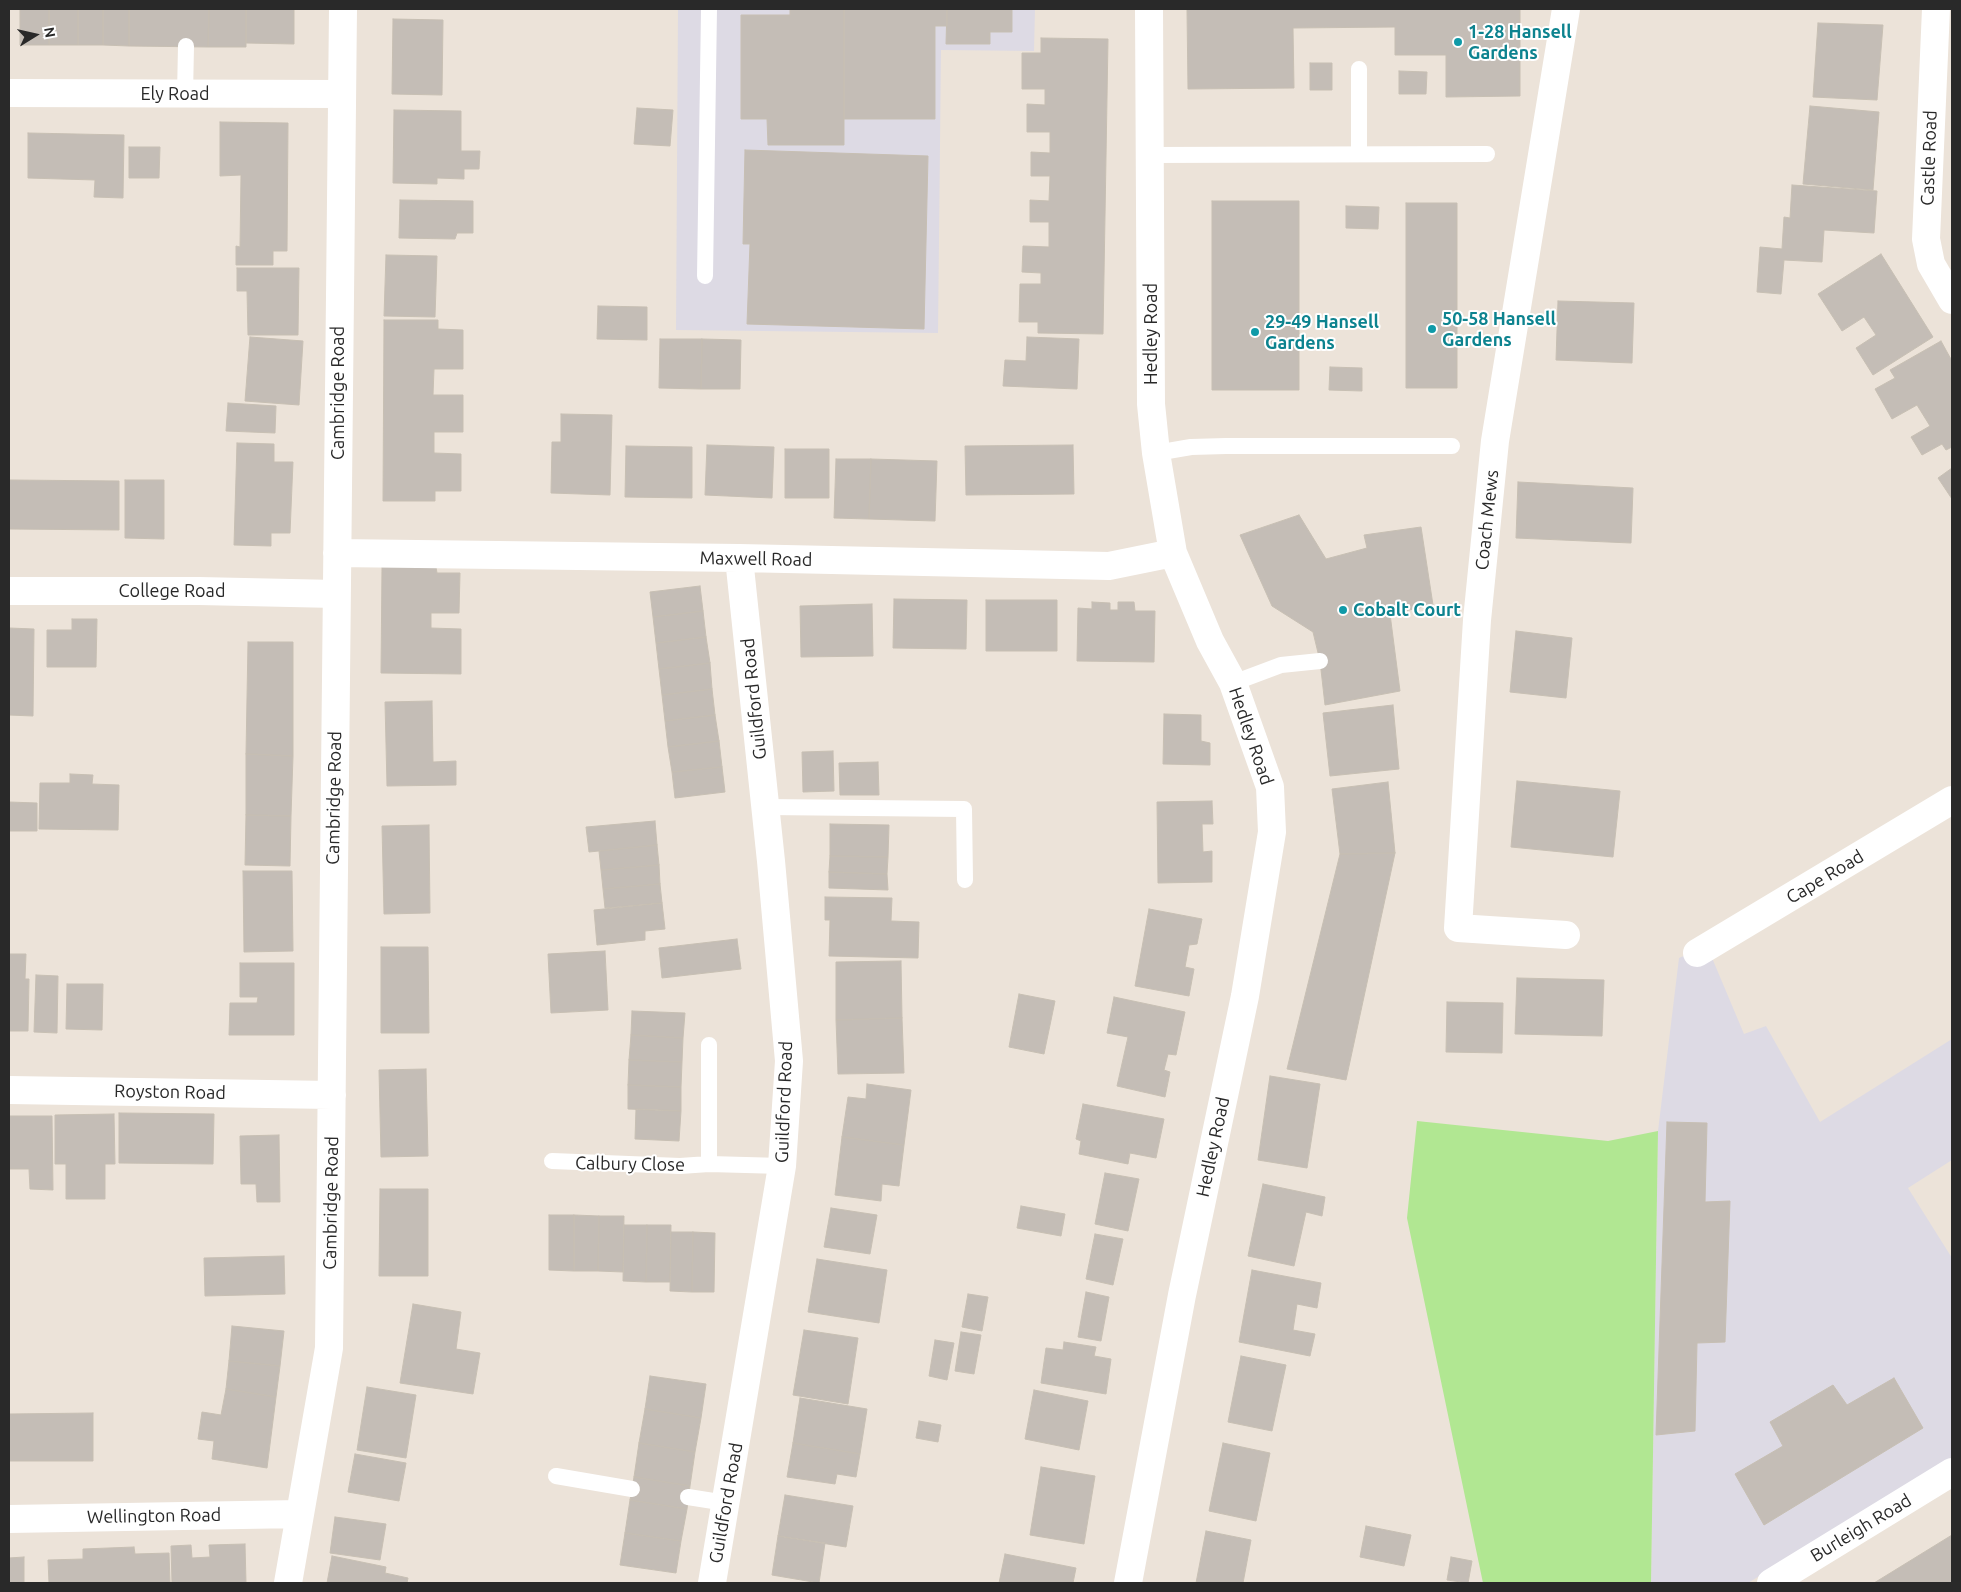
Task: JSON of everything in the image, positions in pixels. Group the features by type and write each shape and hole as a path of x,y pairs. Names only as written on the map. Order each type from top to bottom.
{"street":[{"name":"Cambridge Road","path":"288,1583 329,1348 343,9"},
{"name":"Hedley Road","path":"1128,1583 1182,1295 1246,996 1272,832 1270,787 1233,683 1210,641 1174,553 1156,453 1151,404 1149,9"},
{"name":"Coach Mews","path":"1566,9 1495,441 1477,620 1458,928 1566,935"},
{"name":"Castle Road","path":"1936,9 1926,239 1931,264 1952,300"},
{"name":"Ely Road","path":"9,94 342,94"},
{"name":"Maxwell Road","path":"337,553 739,558 1109,566 1174,553"},
{"name":"Guildford Road","path":"712,1583 782,1166 789,1061 766,807 739,558"},
{"name":"College Road","path":"9,591 199,591 336,594"},
{"name":"Cape Road","path":"1697,954 1952,800"},
{"name":"Royston Road","path":"9,1090 332,1095"},
{"name":"Burleigh Road","path":"1771,1583 1952,1472"},
{"name":"Wellington Road","path":"9,1519 300,1514"}],"lane":[{"path":"705,276 710,9"},
{"path":"185,95 186,46"},
{"path":"1359,154 1360,69"},
{"path":"1150,155 1487,154"},
{"path":"1156,453 1191,447 1226,446 1452,446"},
{"path":"1233,683 1282,665 1320,661"},
{"path":"766,807 964,809 964,880"},
{"name":"Calbury Close","path":"709,1045 709,1164"},
{"name":"Calbury Close","path":"552,1161 680,1166 709,1164 782,1166"},
{"path":"556,1476 632,1489"},
{"path":"688,1497 726,1503"}],"shaded area":[{"path":"678,9 1035,9 1034,51 941,50 938,333 676,330"},
{"path":"1707,946 1744,1034 1766,1026 1820,1122 1952,1039 1952,1160 1908,1188 1952,1258 1952,1457 1748,1583 1651,1583 1658,1131 1679,958"}],"green space":[{"path":"1417,1121 1608,1141 1658,1131 1651,1583 1483,1583 1407,1218"}],"building":[{"path":"20,9 49,9 49,45 20,45"},
{"path":"49,9 78,9 78,45 49,45"},
{"path":"78,9 103,9 103,45 78,45"},
{"path":"103,9 129,9 129,46 103,45"},
{"path":"129,9 209,9 208,47 129,46"},
{"path":"209,9 246,9 246,47 208,47"},
{"path":"246,9 294,9 294,44 246,43"},
{"path":"790,9 844,9 844,145 768,145 767,119 741,119 741,15 790,15"},
{"path":"844,9 947,9 947,26 935,26 935,119 844,119"},
{"path":"947,9 1012,9 1012,32 990,32 990,44 946,44"},
{"name":"1-28 Hansell Gardens","path":"1187,9 1520,9 1520,96 1446,97 1446,55 1395,55 1395,27 1293,28 1294,88 1188,89"},
{"path":"393,19 443,20 442,95 392,94"},
{"path":"1818,23 1883,25 1877,100 1813,97"},
{"path":"1041,38 1108,39 1103,334 1038,333 1038,322 1019,322 1020,284 1041,284 1041,273 1022,272 1023,246 1049,247 1049,222 1030,222 1030,200 1049,201 1050,176 1031,176 1031,152 1050,153 1050,132 1027,132 1027,104 1045,105 1045,89 1022,89 1022,53 1041,53"},
{"path":"1310,63 1332,63 1332,90 1310,90"},
{"path":"1399,71 1427,72 1426,94 1399,94"},
{"path":"1810,106 1879,112 1873,190 1803,184"},
{"path":"637,108 673,110 670,146 634,144"},
{"path":"394,110 461,111 461,151 480,151 479,169 464,169 464,179 437,178 437,184 393,183"},
{"path":"220,122 288,123 287,251 273,251 273,265 236,265 236,246 240,247 241,175 220,176"},
{"path":"28,133 124,135 123,198 94,197 95,180 28,178"},
{"path":"129,147 160,147 159,178 129,178"},
{"path":"745,150 928,156 924,329 747,324 750,244 743,244"},
{"path":"1792,185 1877,191 1874,233 1824,230 1822,262 1784,260 1781,294 1757,292 1760,247 1782,249 1784,217 1790,218"},
{"path":"400,200 473,201 473,233 457,233 455,239 399,238"},
{"name":"29-49 Hansell Gardens","path":"1212,201 1299,201 1299,390 1212,390"},
{"name":"50-58 Hansell Gardens","path":"1406,203 1457,203 1457,388 1406,388"},
{"path":"1346,206 1379,207 1378,229 1346,228"},
{"path":"1881,254 1933,337 1873,375 1856,348 1876,335 1864,317 1842,331 1818,294"},
{"path":"386,255 437,256 435,317 384,316"},
{"path":"237,268 299,268 298,335 248,335 247,291 237,291"},
{"path":"1558,301 1634,303 1632,363 1556,360"},
{"path":"598,306 647,307 647,340 597,339"},
{"path":"384,320 438,320 438,329 463,330 463,369 434,369 433,395 463,395 463,432 434,432 434,453 461,454 461,491 435,491 435,501 383,501"},
{"path":"250,337 303,341 299,405 245,401"},
{"path":"1027,337 1079,339 1077,389 1003,386 1005,360 1026,361"},
{"path":"660,339 702,339 701,389 659,388"},
{"path":"702,339 741,340 740,389 701,389"},
{"path":"1941,341 1952,361 1952,447 1946,450 1942,444 1922,455 1911,437 1930,426 1917,405 1892,419 1875,389 1895,378 1890,370"},
{"path":"1330,367 1362,368 1362,391 1329,390"},
{"path":"228,403 276,406 275,433 226,431"},
{"path":"561,414 612,415 610,495 551,493 552,442 561,442"},
{"path":"237,443 274,444 274,462 293,462 290,533 271,533 271,546 234,545"},
{"path":"707,445 774,447 772,498 705,495"},
{"path":"1073,445 1074,494 966,495 965,446"},
{"path":"626,446 692,447 692,498 625,497"},
{"path":"785,449 829,449 829,498 785,498"},
{"path":"836,459 871,459 869,519 834,518"},
{"path":"871,459 937,461 935,521 869,519"},
{"path":"1952,468 1952,499 1938,478"},
{"path":"9,480 119,481 119,530 9,529"},
{"path":"125,480 164,480 164,539 125,538"},
{"path":"1518,482 1633,488 1631,543 1516,538"},
{"name":"Cobalt Court","path":"1299,515 1326,559 1367,548 1364,535 1421,527 1433,605 1390,614 1400,691 1325,705 1320,661 1313,632 1272,606 1240,535"},
{"path":"382,567 436,567 437,573 460,573 459,613 431,613 431,628 461,629 461,674 381,673"},
{"path":"700,586 703,611 653,617 650,592"},
{"path":"894,599 967,600 966,649 893,648"},
{"path":"986,600 1057,600 1057,651 986,651"},
{"path":"1092,602 1110,603 1110,610 1118,610 1118,602 1134,602 1135,611 1155,611 1154,662 1077,661 1078,608 1092,609"},
{"path":"872,604 873,656 801,657 800,606"},
{"path":"703,611 706,637 656,643 653,617"},
{"path":"72,619 97,619 96,667 47,667 47,630 72,630"},
{"path":"9,628 34,629 33,716 9,715"},
{"path":"1516,631 1572,638 1566,698 1510,692"},
{"path":"706,637 710,663 659,669 656,643"},
{"path":"248,642 293,642 293,756 246,754"},
{"path":"710,663 712,689 662,695 659,669"},
{"path":"712,689 715,715 665,721 662,695"},
{"path":"432,701 433,762 456,761 456,785 387,786 385,702"},
{"path":"1393,705 1399,769 1330,776 1323,713"},
{"path":"1164,714 1201,715 1201,741 1210,743 1210,765 1163,764"},
{"path":"715,715 719,741 668,747 665,721"},
{"path":"719,741 722,767 672,772 668,747"},
{"path":"833,751 834,791 803,792 802,752"},
{"path":"246,754 293,756 291,816 246,815"},
{"path":"878,762 879,795 840,795 839,763"},
{"path":"722,767 725,792 675,798 672,772"},
{"path":"70,774 93,775 92,784 119,785 118,830 39,829 40,783 70,783"},
{"path":"1517,781 1620,791 1613,857 1511,847"},
{"path":"1388,782 1395,853 1340,854 1332,789"},
{"path":"1212,801 1213,824 1202,824 1203,852 1212,851 1212,882 1158,883 1157,802"},
{"path":"9,802 37,803 37,831 9,831"},
{"path":"246,815 291,816 290,866 245,865"},
{"path":"655,821 657,845 589,852 586,827"},
{"path":"830,824 889,825 888,857 830,856"},
{"path":"429,825 430,913 384,914 382,826"},
{"path":"657,845 659,865 601,870 599,851"},
{"path":"1395,853 1346,1080 1287,1069 1340,854"},
{"path":"830,856 888,857 887,874 829,872"},
{"path":"659,865 660,884 603,889 601,870"},
{"path":"243,871 292,871 293,951 244,952"},
{"path":"829,872 887,874 888,890 829,888"},
{"path":"660,884 662,903 605,908 603,889"},
{"path":"825,897 892,898 891,921 919,922 918,958 829,956 830,920 825,920"},
{"path":"662,903 665,929 645,931 645,940 597,945 594,910"},
{"path":"1149,909 1202,919 1197,944 1189,945 1185,967 1194,969 1189,996 1135,986"},
{"path":"737,939 741,969 662,978 659,948"},
{"path":"381,947 428,947 429,1033 381,1033"},
{"path":"605,951 608,1010 551,1013 548,954"},
{"path":"9,954 26,954 25,979 29,979 28,1031 9,1031"},
{"path":"901,961 902,1018 836,1020 836,962"},
{"path":"240,963 294,963 294,1035 229,1035 230,1003 257,1003 258,997 240,997"},
{"path":"36,975 58,976 57,1033 34,1032"},
{"path":"1517,978 1604,980 1602,1036 1515,1034"},
{"path":"67,984 103,984 102,1030 66,1029"},
{"path":"1019,994 1055,1001 1044,1054 1009,1047"},
{"path":"1114,997 1185,1012 1176,1055 1168,1054 1164,1070 1170,1072 1165,1097 1117,1086 1128,1037 1107,1033"},
{"path":"1447,1002 1503,1003 1502,1053 1446,1052"},
{"path":"632,1011 685,1013 683,1038 631,1035"},
{"path":"902,1018 904,1073 838,1074 836,1020"},
{"path":"631,1035 683,1038 682,1062 629,1060"},
{"path":"629,1060 682,1062 681,1087 628,1085"},
{"path":"426,1069 428,1156 381,1157 379,1070"},
{"path":"1270,1076 1320,1084 1307,1168 1258,1160"},
{"path":"867,1084 911,1090 904,1145 842,1137 848,1097 866,1099"},
{"path":"628,1085 681,1087 681,1111 628,1109"},
{"path":"1083,1104 1164,1119 1156,1158 1130,1153 1128,1164 1079,1154 1081,1141 1076,1139"},
{"path":"636,1109 681,1111 679,1141 635,1139"},
{"path":"119,1113 214,1114 213,1164 119,1163"},
{"path":"114,1114 115,1164 105,1164 105,1199 66,1199 66,1164 55,1164 55,1115"},
{"path":"9,1116 52,1116 53,1190 30,1189 29,1169 9,1169"},
{"path":"1667,1122 1707,1123 1705,1202 1730,1201 1725,1342 1697,1343 1695,1431 1656,1435"},
{"path":"279,1135 280,1202 257,1202 256,1184 241,1184 240,1136"},
{"path":"842,1137 904,1145 899,1186 882,1184 881,1201 835,1195"},
{"path":"1105,1173 1139,1179 1128,1231 1095,1224"},
{"path":"1263,1184 1325,1197 1322,1216 1306,1212 1294,1266 1248,1256"},
{"path":"380,1189 428,1189 428,1276 379,1276"},
{"path":"1021,1206 1065,1214 1061,1236 1017,1228"},
{"path":"831,1208 877,1215 870,1254 824,1247"},
{"path":"549,1215 574,1215 574,1271 549,1270"},
{"path":"574,1215 599,1216 598,1271 574,1271"},
{"path":"599,1216 624,1216 623,1272 598,1271"},
{"path":"624,1225 647,1225 646,1282 623,1281"},
{"path":"647,1225 671,1225 670,1282 646,1282"},
{"path":"671,1232 693,1232 692,1292 670,1291"},
{"path":"693,1232 715,1233 714,1292 692,1292"},
{"path":"1095,1234 1123,1239 1113,1285 1086,1279"},
{"path":"284,1256 285,1294 205,1296 204,1258"},
{"path":"817,1259 887,1270 879,1323 808,1312"},
{"path":"1252,1270 1321,1283 1317,1308 1297,1304 1293,1330 1315,1334 1310,1356 1239,1342"},
{"path":"1086,1292 1109,1297 1101,1341 1078,1337"},
{"path":"968,1294 988,1297 982,1331 962,1327"},
{"path":"413,1304 461,1312 456,1349 480,1353 473,1394 400,1383"},
{"path":"232,1326 284,1331 280,1366 229,1361"},
{"path":"804,1330 858,1338 848,1404 793,1395"},
{"path":"961,1332 981,1335 974,1374 955,1371"},
{"path":"935,1340 954,1343 947,1380 929,1376"},
{"path":"1064,1342 1096,1347 1094,1356 1111,1359 1106,1394 1041,1383 1046,1348 1063,1350"},
{"path":"1241,1356 1286,1365 1272,1431 1228,1422"},
{"path":"229,1361 280,1366 276,1397 226,1389"},
{"path":"650,1376 706,1384 701,1418 645,1409"},
{"path":"1894,1378 1923,1428 1764,1525 1735,1474 1783,1446 1770,1422 1833,1385 1847,1405"},
{"path":"367,1387 416,1395 406,1458 357,1450"},
{"path":"226,1389 276,1397 267,1468 212,1459 214,1441 198,1439 202,1412 221,1415"},
{"path":"1034,1390 1088,1401 1079,1450 1025,1439"},
{"path":"800,1398 867,1409 860,1454 793,1443"},
{"path":"645,1409 701,1418 695,1452 639,1443"},
{"path":"93,1413 93,1461 9,1461 9,1414"},
{"path":"919,1421 941,1425 938,1442 916,1438"},
{"path":"639,1443 695,1452 690,1486 634,1477"},
{"path":"793,1443 860,1454 856,1477 837,1474 835,1484 787,1477"},
{"path":"1223,1443 1270,1453 1256,1521 1209,1511"},
{"path":"355,1454 406,1463 399,1501 348,1492"},
{"path":"1041,1467 1095,1476 1084,1544 1030,1535"},
{"path":"634,1477 690,1486 687,1509 630,1500"},
{"path":"785,1495 853,1506 846,1547 778,1536"},
{"path":"630,1500 687,1509 681,1541 625,1533"},
{"path":"335,1517 386,1524 380,1560 330,1553"},
{"path":"1366,1526 1411,1535 1404,1566 1360,1557"},
{"path":"1206,1531 1251,1540 1243,1583 1196,1583"},
{"path":"625,1533 681,1541 676,1573 620,1565"},
{"path":"1952,1535 1952,1583 1874,1583"},
{"path":"778,1536 825,1543 819,1583 772,1575"},
{"path":"245,1544 246,1583 172,1583 171,1546 191,1545 192,1558 210,1557 209,1545"},
{"path":"134,1547 135,1554 169,1553 170,1583 49,1583 48,1560 83,1559 83,1549"},
{"path":"1005,1554 1076,1568 1073,1583 999,1583"},
{"path":"332,1556 386,1567 385,1573 408,1578 407,1583 327,1583"},
{"path":"24,1557 24,1583 9,1583 9,1558"},
{"path":"1451,1557 1472,1561 1468,1583 1447,1580"}],"place":[{"name":"1-28 Hansell Gardens","path":"1458,42"},
{"name":"50-58 Hansell Gardens","path":"1432,329"},
{"name":"29-49 Hansell Gardens","path":"1255,332"},
{"name":"Cobalt Court","path":"1343,610"}]}
